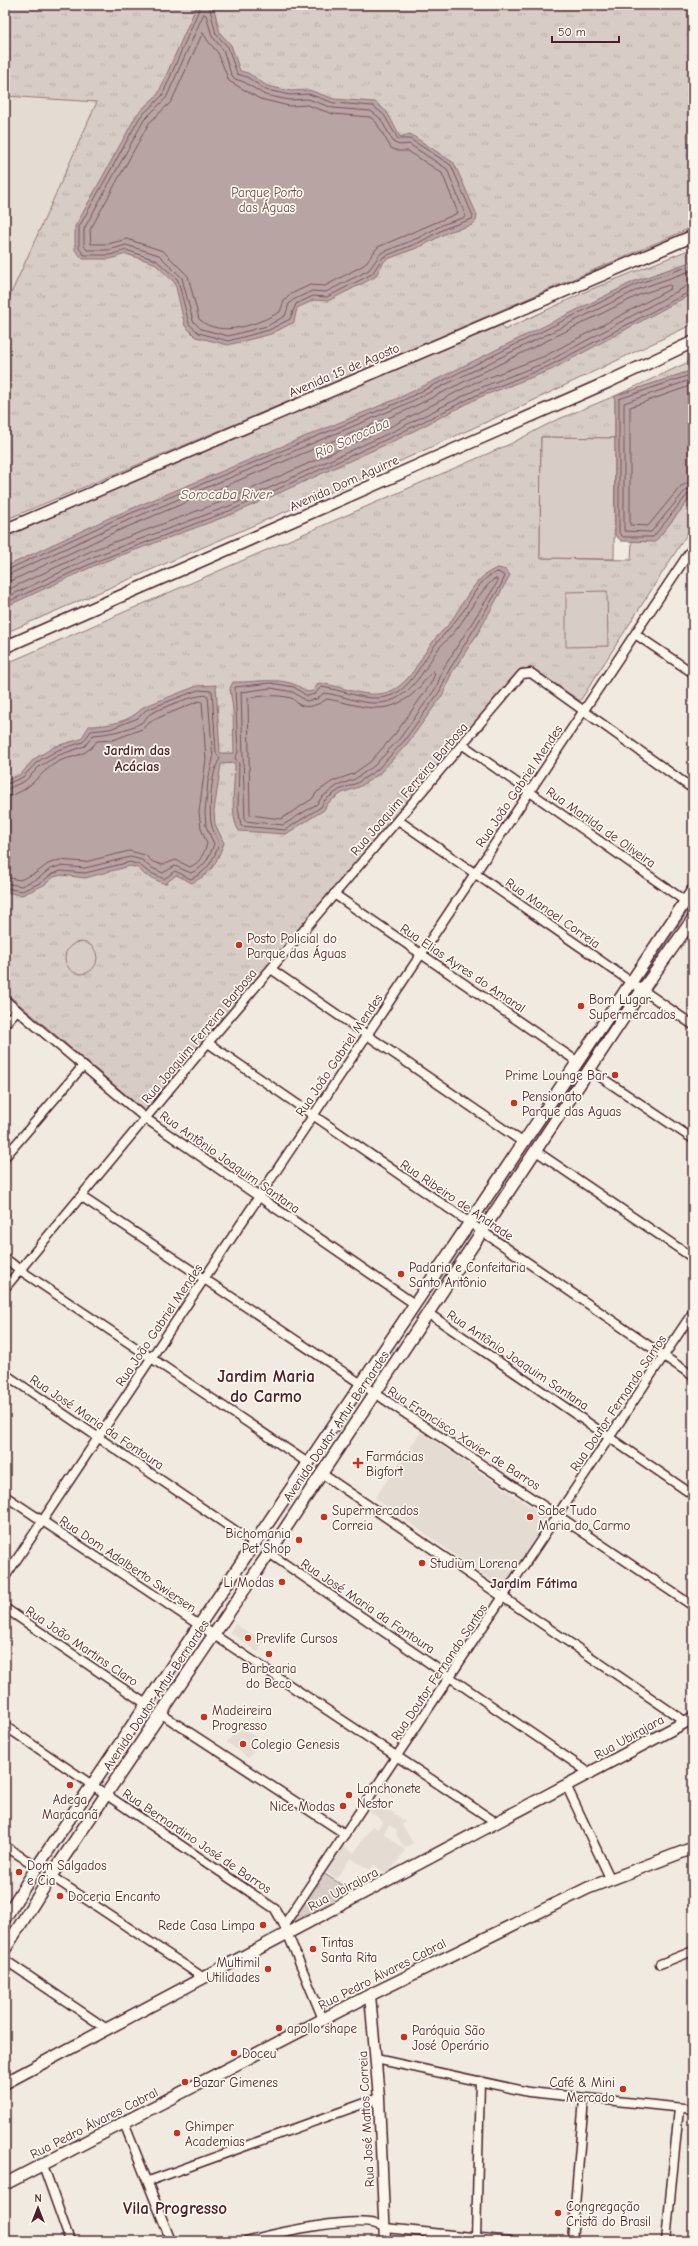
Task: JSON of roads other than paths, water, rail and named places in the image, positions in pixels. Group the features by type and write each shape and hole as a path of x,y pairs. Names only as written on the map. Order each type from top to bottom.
{"main road":[{"name":"Avenida 15 de Agosto","path":"5,530 693,236"},
{"name":"Avenida Dom Aguirre","path":"5,647 608,382 693,342"},
{"name":"Avenida Doutor Artur Bernardes","path":"5,1918 91,1785 255,1544 413,1303 470,1223 693,890"},
{"name":"Avenida Doutor Artur Bernardes","path":"5,1949 51,1876 269,1553 643,990 693,919"},
{"name":"Rua Ubirajara","path":"7,2080 204,1978 285,1930 567,1787 690,1720"},
{"name":"Rua Pedro Álvares Cabral","path":"5,2184 370,1995 610,1878 693,1848"}],"street":[{"name":"Rua João Gabriel Mendes","path":"5,1577 529,792 692,551"},
{"path":"635,634 693,673"},
{"name":"Rua Joaquim Ferreira Barbosa","path":"5,1288 82,1197 208,1043 522,674 531,673 584,710"},
{"path":"584,710 693,789"},
{"name":"Rua Marilda de Oliveira","path":"463,745 686,901"},
{"name":"Rua Manoel Correia","path":"398,820 693,1025"},
{"name":"Rua Elias Ayres do Amaral","path":"334,894 578,1062"},
{"path":"271,969 524,1143"},
{"name":"Rua Antônio Joaquim Santana","path":"5,1000 82,1067 146,1118 413,1303"},
{"path":"5,1024 17,1010"},
{"name":"Rua Ribeiro de Andrade","path":"208,1043 693,1376"},
{"path":"5,1156 82,1067"},
{"path":"590,1070 693,1139"},
{"path":"536,1151 693,1258"},
{"name":"Rua Francisco Xavier de Barros","path":"82,1197 693,1606"},
{"path":"5,1258 20,1270 308,1463"},
{"name":"Rua Doutor Fernando Santos","path":"285,1930 345,1834 693,1312"},
{"name":"Rua Antônio Joaquim Santana","path":"428,1314 693,1495"},
{"name":"Rua José Maria da Fontoura","path":"5,1374 255,1544"},
{"path":"321,1473 503,1597 690,1720"},
{"name":"Rua Dom Adalberto Swiersen","path":"5,1496 497,1823"},
{"name":"Rua José Maria da Fontoura","path":"269,1553 591,1774"},
{"name":"Rua João Martins Claro","path":"5,1608 146,1704"},
{"path":"160,1713 345,1834"},
{"name":"Rua Bernardino José de Barros","path":"5,1726 275,1909 323,2019"},
{"path":"567,1787 610,1878"},
{"path":"5,1846 37,1867"},
{"path":"51,1876 204,1978"},
{"path":"660,1964 693,1951"},
{"path":"5,1960 107,2029"},
{"name":"Rua José Mattos Correia","path":"370,1995 379,2098 385,2241"},
{"path":"376,2059 529,2092 584,2099 693,2109"},
{"path":"476,2238 480,2081"},
{"path":"149,2181 379,2098"},
{"path":"572,2241 584,2099"},
{"path":"666,2241 679,2108"},
{"path":"124,2123 149,2181 171,2241"},
{"path":"43,2164 70,2241"},
{"path":"246,2241 312,2227 348,2223 379,2223 385,2228 510,2241"}],"water":[{"path":"197,5 213,5 220,33 231,45 240,71 248,73 267,86 291,91 309,90 334,99 375,102 387,112 400,137 410,134 454,163 477,215 476,221 472,225 448,232 422,246 385,260 375,277 328,301 314,300 297,308 294,322 271,334 228,345 196,337 185,326 175,283 154,263 126,254 110,259 83,259 75,250 75,227 137,114 158,94"},
{"name":"Sorocaba River","path":"693,261 693,293 551,370 480,397 400,438 235,513 98,564 5,607 5,567 109,518 401,397 635,281"},
{"path":"693,370 693,495 655,542 621,541 615,535 615,396"},
{"path":"498,568 506,570 510,575 478,633 451,674 444,693 407,744 379,774 359,787 342,793 328,803 324,810 286,834 239,831 236,825 233,808 235,763 221,764 214,811 215,824 224,843 212,867 199,879 192,883 176,875 165,884 145,875 138,868 130,866 85,878 62,875 54,877 44,885 22,895 5,892 5,781 21,774 34,759 56,746 81,739 89,726 111,724 125,720 143,707 197,686 216,685 220,753 234,753 233,710 230,688 233,682 281,681 299,686 307,692 313,691 319,683 371,694 389,692 405,682 434,640 448,625 482,577"}],"place":[{"name":"Posto Policial do Parque das Águas","path":"239,945"},
{"name":"Bom Lugar Supermercados","path":"581,1006"},
{"name":"Prime Lounge Bar","path":"615,1075"},
{"name":"Pensionato Parque das Aguas","path":"514,1103"},
{"name":"Padaria e Confeitaria Santo Antônio","path":"401,1274"},
{"name":"Farmácias Bigfort","path":"358,1463"},
{"name":"Supermercados Correia","path":"324,1517"},
{"name":"Sabe Tudo Maria do Carmo","path":"530,1517"},
{"name":"Bichomania Pet Shop","path":"299,1540"},
{"name":"Studium Lorena","path":"422,1563"},
{"name":"Li Modas","path":"282,1582"},
{"name":"Prevlife Cursos","path":"248,1638"},
{"name":"Barbearia do Beco","path":"269,1654"},
{"name":"Madeireira Progresso","path":"204,1717"},
{"name":"Colegio Genesis","path":"243,1744"},
{"name":"Adega Maracanã","path":"70,1785"},
{"name":"Lanchonete Nestor","path":"349,1795"},
{"name":"Nice Modas","path":"343,1806"},
{"name":"Dom Salgados e Cia","path":"19,1872"},
{"name":"Doceria Encanto","path":"60,1896"},
{"name":"Rede Casa Limpa","path":"263,1925"},
{"name":"Tintas Santa Rita","path":"313,1949"},
{"name":"Multimil Utilidades","path":"268,1969"},
{"name":"apollo shape","path":"279,2028"},
{"name":"Paróquia São José Operário","path":"404,2037"},
{"name":"Doceu","path":"234,2053"},
{"name":"Bazar Gimenes","path":"185,2082"},
{"name":"Café & Mini Mercado","path":"623,2089"},
{"name":"Ghimper Academias","path":"177,2133"},
{"name":"Congregação Cristã do Brasil","path":"558,2213"}],"district":[{"name":"Jardim das Acácias","path":"137,758"},
{"name":"Jardim Maria do Carmo","path":"266,1386"},
{"name":"Jardim Fátima","path":"534,1583"},
{"name":"Vila Progresso","path":"175,2208"}],"park label":[{"name":"Parque Porto das Águas","path":"267,200"}],"water label":[{"name":"Rio Sorocaba","path":"352,438"}]}
